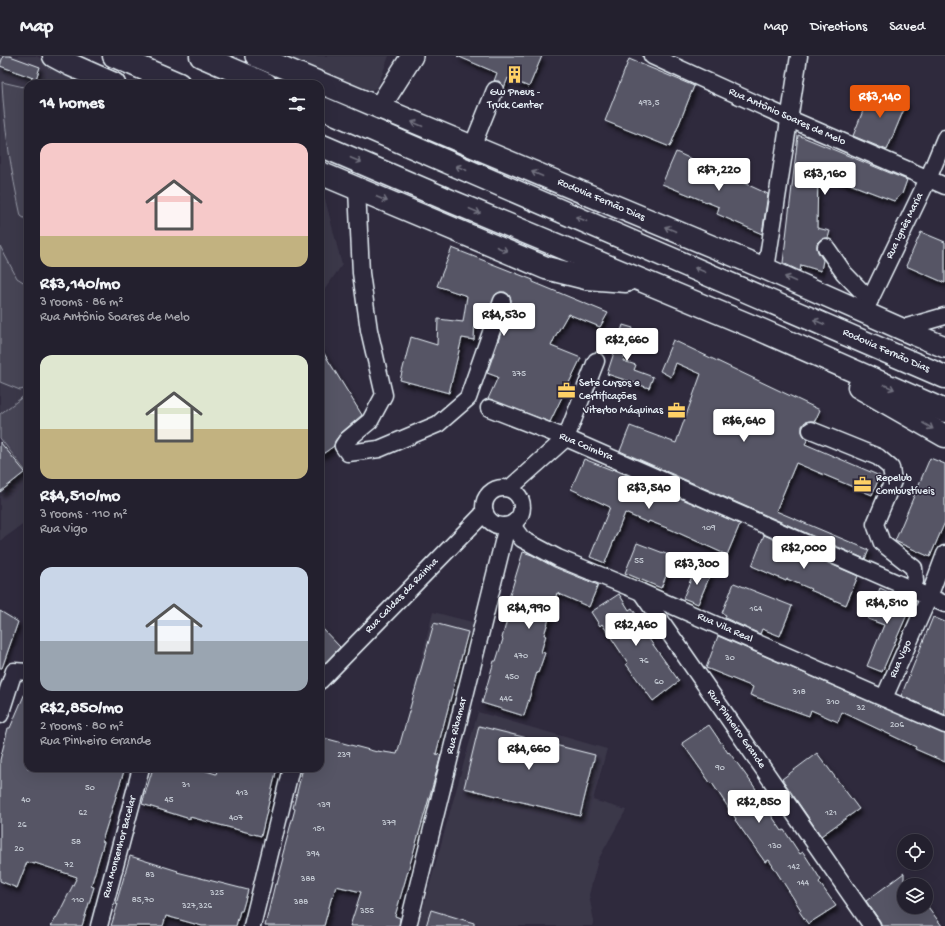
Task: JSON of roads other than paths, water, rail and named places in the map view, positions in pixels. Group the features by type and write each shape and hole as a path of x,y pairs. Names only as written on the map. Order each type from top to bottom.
{"highway":[{"path":"54,56 105,80"},
{"path":"114,56 170,80"},
{"path":"201,56 257,80"},
{"name":"Rodovia Fernão Dias","path":"324,109 945,377"},
{"path":"324,147 761,330 945,411"},
{"path":"324,175 546,268 586,278 647,283"},
{"path":"761,330 945,436"}],"main road":[{"name":"Rodovia Fernão Dias","path":"256,56 313,80"},
{"path":"379,108 412,56"},
{"name":"Rodovia Fernão Dias","path":"324,85 766,269 867,306 900,329 945,347"}],"street":[{"name":"Rua Antônio Soares de Melo","path":"652,56 790,119 945,186"},
{"path":"766,269 799,56"},
{"path":"472,147 495,90"},
{"name":"Rua Ignês Maria","path":"867,306 928,179 945,138"},
{"path":"357,189 362,280 369,330 384,395 370,421 347,440 343,446 348,453 379,449 438,424 468,398 502,301"},
{"path":"826,246 867,306"},
{"path":"900,329 945,316"},
{"path":"510,488 566,438 596,361"},
{"name":"Rua Coimbra","path":"490,408 566,438 945,604"},
{"path":"811,430 878,457 890,468 893,482 875,524 882,543 914,568 916,581 912,590"},
{"path":"498,488 510,488 519,496 523,507 522,513 511,524 501,526 491,522 485,512 484,506 488,495 498,488"},
{"name":"Rua Caldas da Rainha","path":"324,677 485,512"},
{"name":"Rua Vila Real","path":"511,524 522,539 558,558 641,592 945,725"},
{"name":"Rua Ribamar","path":"408,926 511,524"},
{"name":"Rua Vigo","path":"884,698 929,597 945,554"},
{"name":"Rua Pinheiro Grande","path":"641,592 872,926"},
{"path":"0,715 21,672"},
{"name":"Rua Monsenhor Bacelar","path":"99,926 140,772"},
{"path":"252,926 290,772"}],"place":[{"name":"Gw Pneus - Truck Center","path":"515,75"},
{"name":"Sete Cursos e Certificações","path":"566,390"},
{"name":"Viterbo Máquinas","path":"676,411"},
{"name":"Repelub Combustíveis","path":"863,485"}]}
